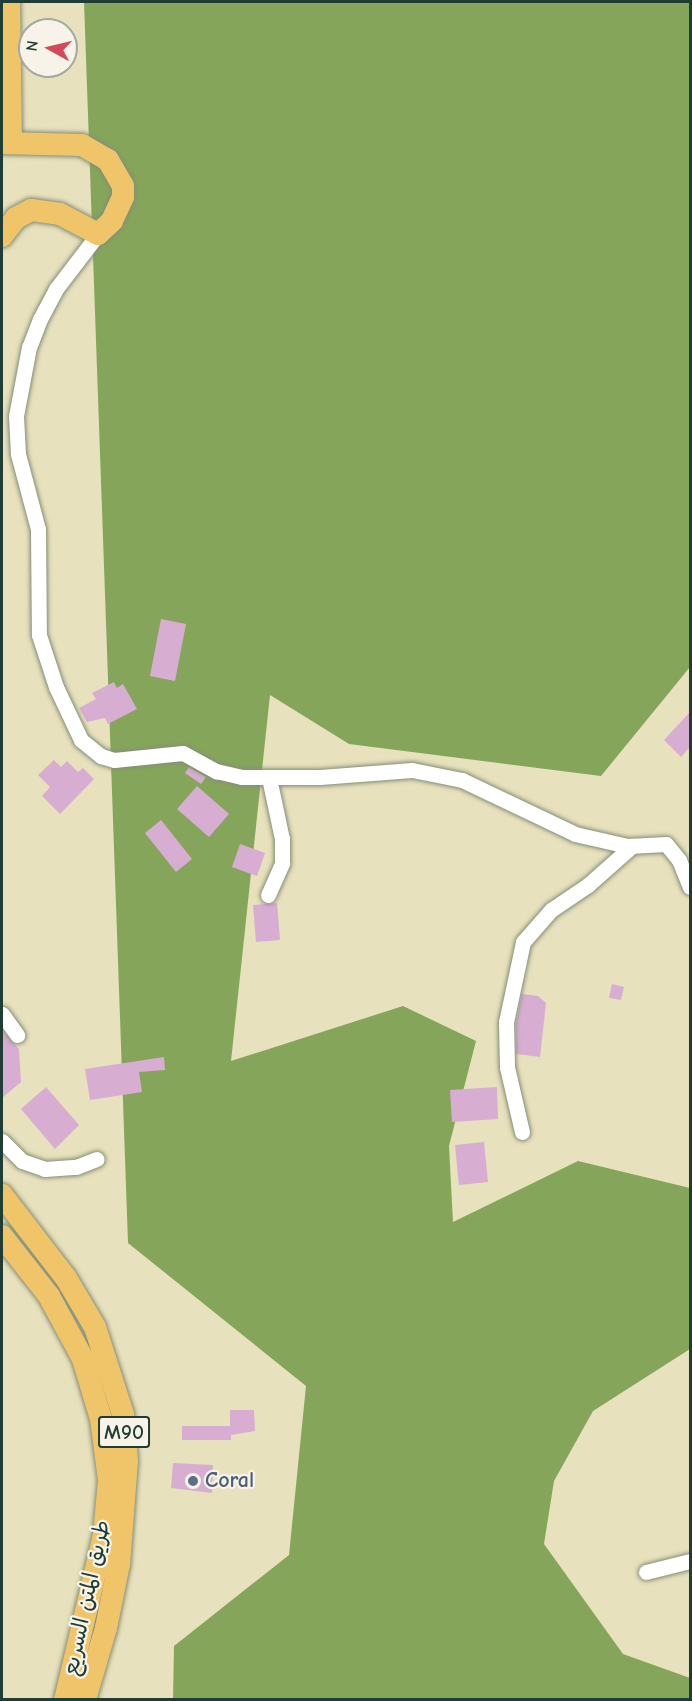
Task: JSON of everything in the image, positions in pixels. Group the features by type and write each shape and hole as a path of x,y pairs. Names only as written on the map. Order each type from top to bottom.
{"highway":[{"path":"2,236 16,218 31,210 60,214 98,234 112,221 123,197 123,186 108,160 82,145 6,142 9,2"},
{"name":"طريق المتن السريع","path":"2,1195 66,1278 95,1328 123,1414 127,1461 119,1564 106,1628 85,1700"},
{"name":"طريق المتن السريع","path":"2,1236 49,1296 83,1359 100,1419 109,1480 104,1535 65,1700"}],"street":[{"path":"98,234 56,290 40,319 29,347 16,417 18,454 38,530 37,616 42,649 78,734 101,756 114,760 183,753 225,775 270,778 422,770 462,780 575,834 632,846 658,844 672,848 690,887"},
{"path":"268,895 282,863 282,839 270,778"},
{"path":"522,1132 507,1067 506,1022 523,942 551,910 588,885 632,846"},
{"path":"2,1014 17,1035"},
{"path":"2,1141 22,1161 45,1169 76,1167 97,1158"},
{"path":"646,1572 690,1561"}],"green space":[{"path":"84,2 690,2 690,667 601,776 349,744 270,695 231,1061 403,1006 476,1041 449,1146 453,1222 578,1161 690,1188 690,1349 593,1411 554,1481 544,1544 623,1654 690,1678 690,1699 173,1699 174,1646 289,1555 306,1386 128,1243"}],"building":[{"path":"161,619 186,624 175,681 150,676"},
{"path":"114,682 117,688 123,684 137,709 108,724 105,718 87,722 79,708 96,699 92,693"},
{"path":"690,712 690,747 681,757 664,740"},
{"path":"54,760 61,767 67,761 78,772 83,768 94,779 60,814 42,796 50,787 38,775"},
{"path":"189,767 206,777 201,784 185,773"},
{"path":"197,786 229,814 209,837 177,809"},
{"path":"161,820 192,859 176,872 145,833"},
{"path":"240,844 265,853 257,876 232,867"},
{"path":"277,903 280,940 256,942 253,905"},
{"path":"612,984 624,987 621,1000 609,998"},
{"path":"522,994 538,996 546,1003 540,1057 516,1054 516,1023"},
{"path":"2,1030 19,1049 21,1082 2,1098"},
{"path":"164,1057 165,1070 139,1072 142,1092 90,1100 85,1069"},
{"path":"46,1087 79,1125 55,1149 21,1109"},
{"path":"497,1087 498,1119 452,1122 450,1090"},
{"path":"484,1142 488,1182 459,1185 455,1145"},
{"path":"230,1410 254,1410 255,1431 231,1435 231,1440 182,1440 182,1426 230,1426"},
{"path":"173,1463 213,1465 212,1493 171,1488"}],"place":[{"name":"Coral","path":"193,1481"}]}
